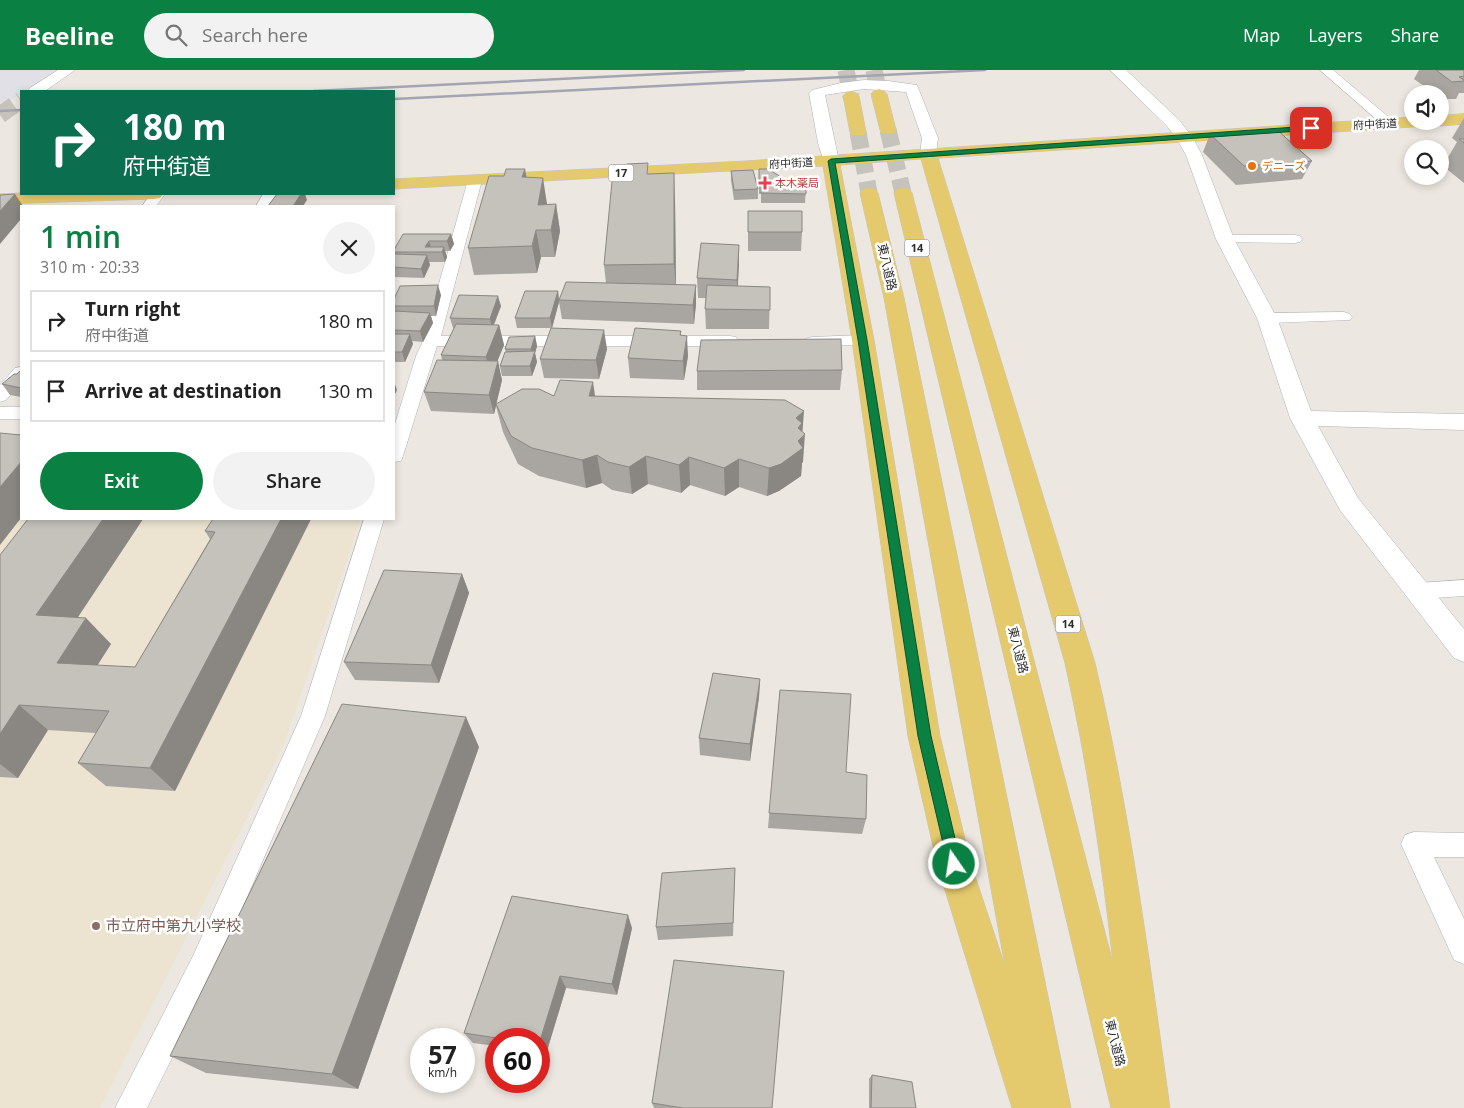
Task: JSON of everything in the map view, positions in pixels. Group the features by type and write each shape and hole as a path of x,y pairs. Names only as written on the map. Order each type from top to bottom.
{"main road":[{"path":"879,94 888,130"},
{"path":"850,96 858,132"},
{"path":"1449,120 1464,119"},
{"name":"府中街道","path":"395,184 831,161 1404,123"},
{"name":"14","path":"928,154 1080,663 1098,742 1120,871 1150,1108"},
{"path":"831,161 862,340 924,736 954,864 1032,1108"},
{"name":"東八道路","path":"869,192 894,298 1052,1108"},
{"name":"東八道路","path":"903,192 1131,1108"},
{"path":"0,199 123,195"}],"street":[{"path":"37,90 68,70"},
{"path":"1117,70 1173,123 1185,138 1201,168 1225,239 1267,318 1302,418 1349,504 1464,650"},
{"path":"831,161 817,93 837,86 889,84 912,88 930,138 928,154"},
{"path":"1302,418 1464,422"}],"lane":[{"path":"1326,70 1388,124"},
{"path":"395,453 424,356 431,341 475,180"},
{"path":"1225,239 1295,239"},
{"path":"1267,318 1344,317"},
{"path":"796,342 862,340"},
{"path":"431,341 748,341"},
{"path":"0,396 20,373"},
{"path":"0,413 20,414"},
{"path":"132,1108 203,966 313,716 374,520"},
{"path":"1418,591 1464,588"},
{"path":"1464,845 1414,844 1464,950"}],"shaded area":[{"path":"0,70 56,70 26,90 20,90 20,94 8,102 0,102"},
{"name":"市立府中第九小学校","path":"0,450 20,451 20,520 361,520 284,744 100,1108 0,1108"}],"building":[{"path":"1436,70 1464,70 1464,76 1459,77 1464,81 1452,82"},
{"path":"1276,129 1312,161 1244,166 1210,134"},
{"path":"648,163 647,174 674,173 674,264 604,265 613,171 627,171 627,164"},
{"path":"506,169 525,169 522,177 543,178 538,205 556,204 551,230 536,230 532,246 468,248 489,176 504,176"},
{"path":"759,169 768,169 791,183 759,184"},
{"path":"753,170 758,189 734,190 731,171"},
{"path":"763,186 806,186 806,194 761,193"},
{"path":"15,194 0,211 0,195"},
{"path":"276,195 300,195 294,205 269,205"},
{"path":"748,211 802,211 802,232 748,232"},
{"path":"403,234 451,234 447,241 429,241 425,247 444,247 442,252 395,252 395,248"},
{"path":"701,243 739,245 737,280 697,278"},
{"path":"395,254 427,255 421,269 395,267"},
{"path":"566,282 696,285 693,305 559,300"},
{"path":"438,285 434,306 395,306 395,297 400,286"},
{"path":"707,285 770,287 770,310 705,309"},
{"path":"525,291 558,291 550,318 515,318"},
{"path":"459,295 498,296 490,319 450,318"},
{"path":"395,311 430,313 420,331 395,330"},
{"path":"456,324 499,325 486,357 441,355"},
{"path":"551,328 604,330 596,360 540,359"},
{"path":"635,328 681,331 680,335 687,336 683,361 628,358"},
{"path":"395,334 410,334 402,352 395,352"},
{"path":"535,336 531,349 505,349 509,337"},
{"path":"841,339 842,370 697,371 701,340"},
{"path":"535,351 530,366 500,366 505,352"},
{"path":"437,360 498,361 489,395 424,392"},
{"path":"20,371 20,388 2,384 14,374"},
{"path":"560,380 593,382 589,396 785,400 804,411 796,418 802,423 798,428 805,434 798,441 803,448 781,464 769,468 739,459 724,468 689,457 679,465 646,456 629,467 608,462 597,455 582,460 532,448 511,436 496,404 522,389 539,389 554,396"},
{"path":"0,433 20,435 20,463 0,487"},
{"path":"27,520 102,520 36,615 86,618 57,663 135,667 215,532 205,531 212,520 280,520 150,768 78,763 109,711 19,705 0,734 0,555"},
{"path":"384,570 462,574 431,665 344,662"},
{"path":"713,673 760,679 750,744 699,738"},
{"path":"780,690 851,694 846,772 867,775 866,819 769,813"},
{"path":"342,704 466,717 332,1074 170,1056"},
{"path":"735,868 733,923 656,927 662,873"},
{"path":"512,896 628,915 612,984 560,976 544,1028 485,1028 485,1036 475,1035 475,1028 466,1028"},
{"path":"674,960 784,971 772,1108 683,1108 652,1103"},
{"path":"872,1075 912,1082 916,1108 871,1108"}],"tunnel":[{"path":"846,70 851,96"},
{"path":"874,70 879,94"},
{"path":"0,115 20,101"},
{"path":"888,130 903,193"},
{"path":"858,132 869,193"}],"railway":[{"path":"334,90 744,70"},
{"path":"395,99 985,70"},
{"path":"0,111 20,110"}],"place":[{"name":"デニーズ","path":"1252,166"},
{"name":"本木薬局","path":"765,183"},
{"name":"市立府中第九小学校","path":"96,926"}],"route":[{"path":"954,864 924,736 838,191 831,161 1311,128"}]}
